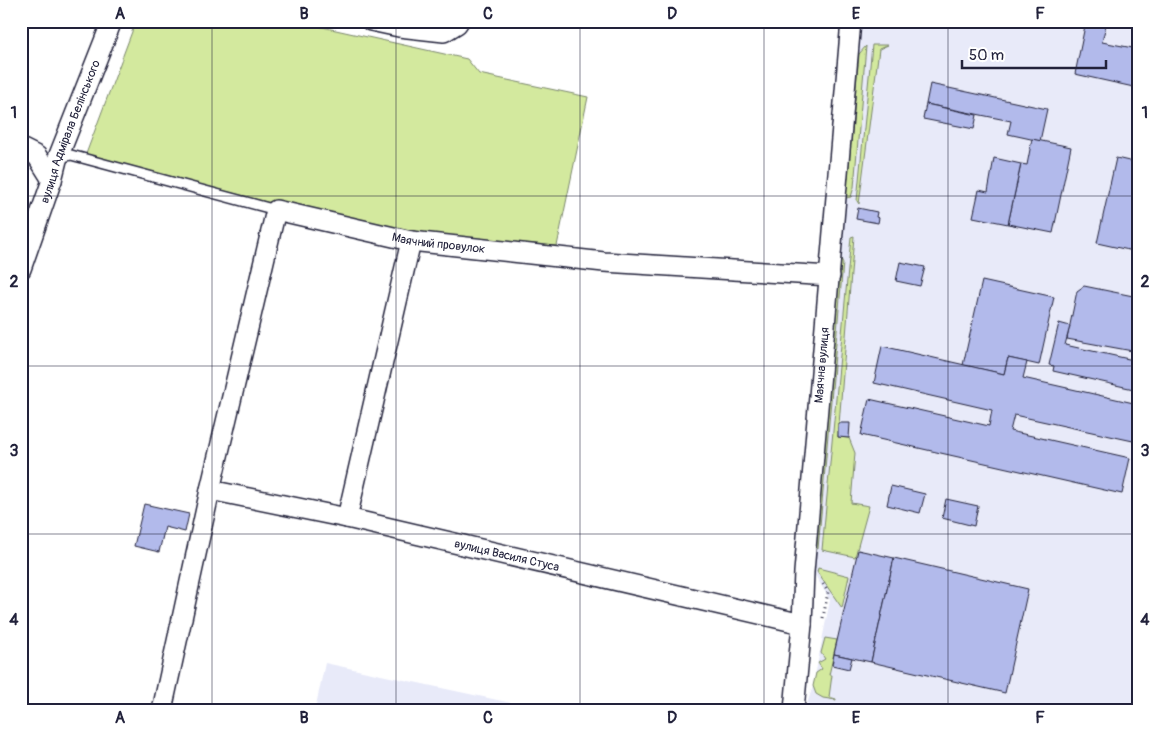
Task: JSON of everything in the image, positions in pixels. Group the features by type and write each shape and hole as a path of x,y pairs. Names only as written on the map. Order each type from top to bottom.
{"street":[{"name":"вулиця Адмірала Белінського","path":"21,269 52,180 57,160 112,21"},
{"path":"372,21 400,27 444,32 458,24 459,21"},
{"name":"Маячна вулиця","path":"794,710 851,21"},
{"path":"21,148 37,156 52,180"},
{"path":"162,710 210,490 276,210"},
{"name":"Маячний провулок","path":"276,210 411,241 604,262 830,276"},
{"path":"347,518 411,241"},
{"name":"вулиця Василя Стуса","path":"210,490 347,518 802,624"}],"lane":[{"name":"Маячний провулок","path":"57,160 71,155 276,210"}],"shaded area":[{"path":"861,21 1138,21 1138,710 805,710 813,686 830,600 813,572"},
{"path":"325,663 534,708 542,710 315,710"}],"green space":[{"path":"136,21 295,21 467,59 479,74 588,97 557,246 411,233 281,206 86,154"},
{"path":"872,45 888,45 879,49 859,204 857,201"},
{"path":"866,46 854,187 851,197 846,198 859,54"},
{"path":"854,236 838,437 849,438 855,453 851,503 869,506 855,557 822,550 851,237"},
{"path":"841,259 843,263 818,549 815,548"},
{"path":"818,568 849,576 842,608 817,572"},
{"path":"825,638 837,640 829,675 832,675 829,697 836,700 823,698 816,694 813,686 816,673 822,669 818,663 825,659 821,653"}],"building":[{"path":"1086,21 1106,25 1102,42 1138,49 1138,88 1075,74"},
{"path":"930,84 1047,109 1040,141 1008,134 1011,121 926,104"},
{"path":"926,104 977,115 974,129 923,119"},
{"path":"1032,139 1071,147 1053,233 1008,224 1021,164 1027,165"},
{"path":"994,158 1021,164 1008,224 973,217 979,190 988,192"},
{"path":"1116,158 1138,163 1138,252 1097,243"},
{"path":"858,208 877,212 878,223 856,219"},
{"path":"900,262 925,267 920,286 896,281"},
{"path":"982,281 1054,297 1039,365 1008,358 1004,374 963,365"},
{"path":"1084,286 1138,297 1138,352 1067,339 1077,291"},
{"path":"1059,323 1070,326 1065,345 1138,361 1138,390 1053,371 1054,366 1049,365"},
{"path":"882,346 1004,374 1008,358 1027,362 1023,378 1138,404 1138,422 1133,441 1014,415 1010,431 1130,458 1122,494 861,435 869,399 989,426 992,410 874,383"},
{"path":"838,423 850,423 849,438 838,437"},
{"path":"891,486 925,494 920,513 887,505"},
{"path":"946,499 978,506 974,526 942,518"},
{"path":"144,504 189,514 185,532 165,527 159,552 134,546"},
{"path":"858,550 894,558 871,662 834,654"},
{"path":"894,558 1028,589 1005,693 871,662"},
{"path":"834,654 852,658 849,669 832,665"}]}
